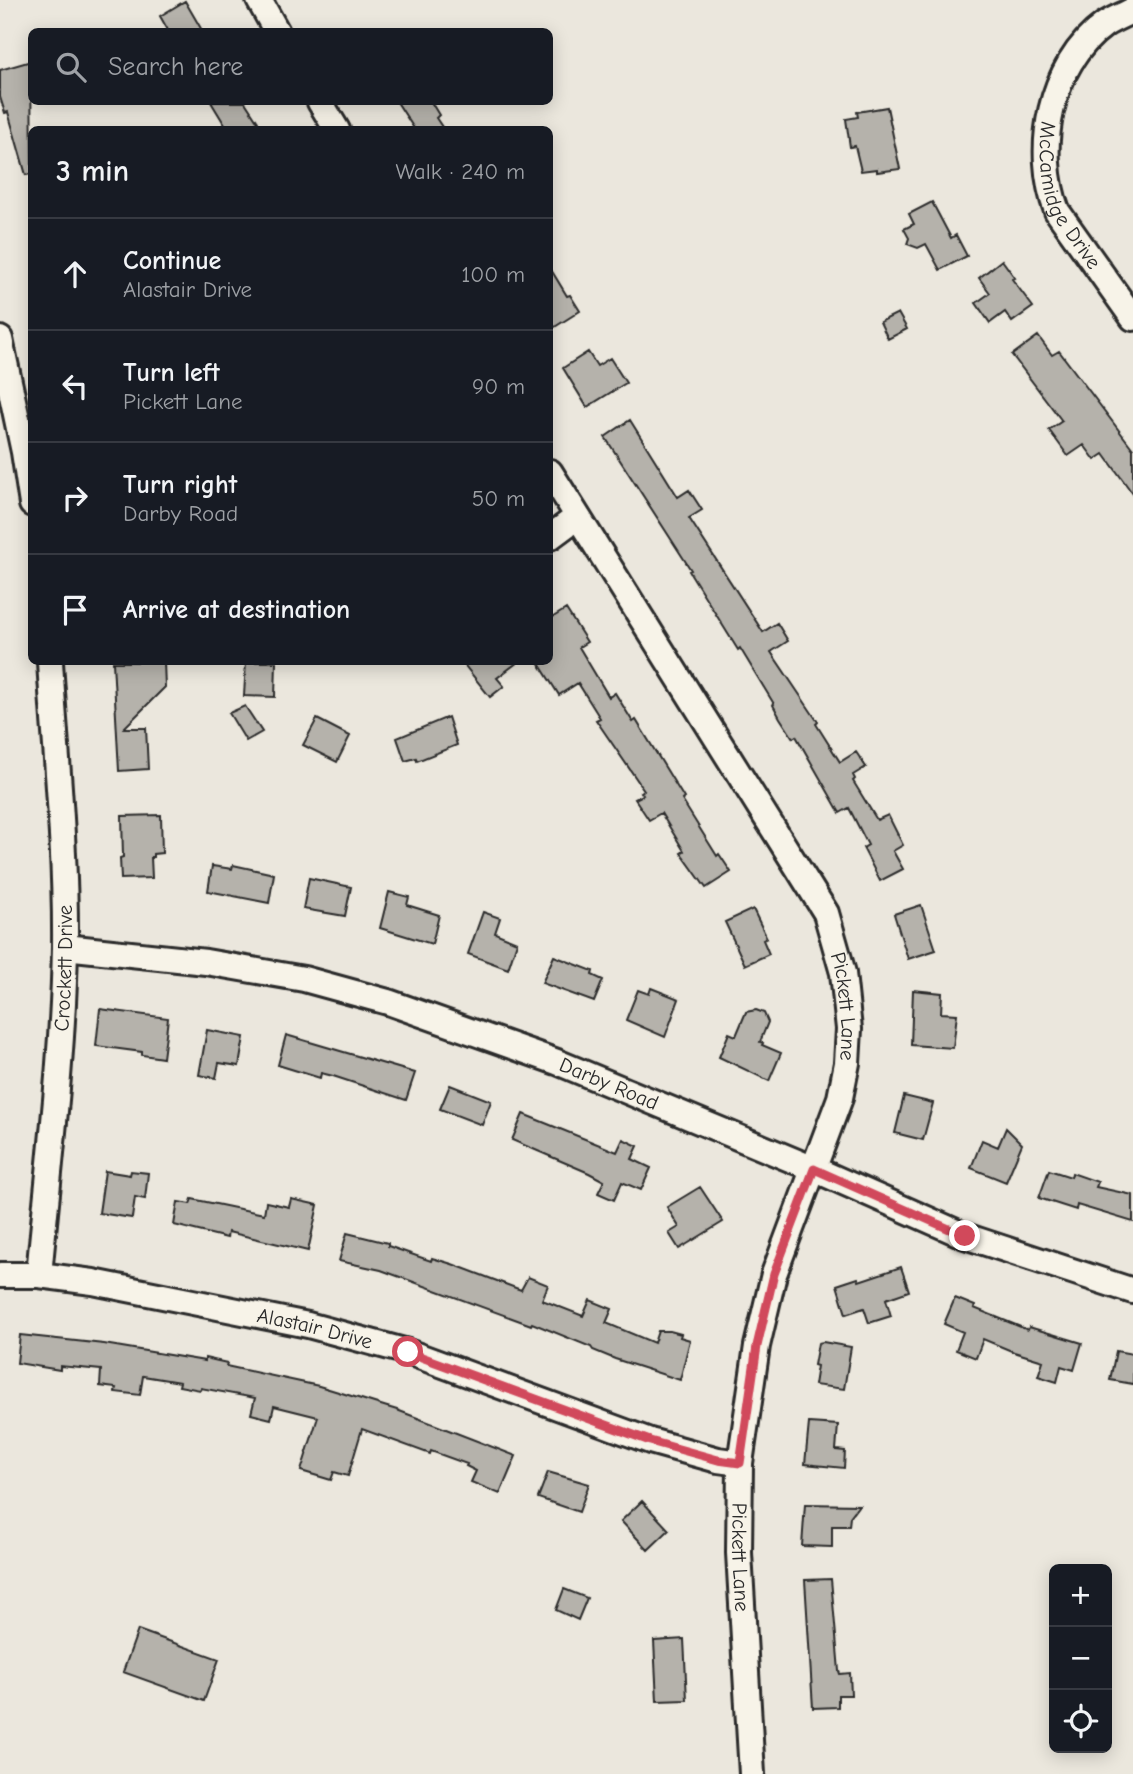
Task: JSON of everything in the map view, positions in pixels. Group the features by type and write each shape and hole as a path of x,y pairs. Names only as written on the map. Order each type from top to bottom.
{"street":[{"path":"259,0 275,28"},
{"name":"McCamidge Drive","path":"1133,10 1105,25 1081,47 1064,72 1049,117 1047,148 1049,190 1057,211 1133,318"},
{"path":"322,105 335,126"},
{"path":"0,339 28,478"},
{"name":"Pickett Lane","path":"553,477 826,913 843,974 849,1029 847,1063 840,1098 774,1274 757,1346 740,1463 739,1553 752,1774"},
{"path":"553,535 577,516"},
{"name":"Crockett Drive","path":"39,1275 65,947 62,835 50,665"},
{"name":"Darby Road","path":"65,947 206,962 304,979 388,1002 557,1062 814,1169 965,1236 1133,1291"},
{"name":"Alastair Drive","path":"0,1275 39,1275 93,1282 308,1325 408,1352 650,1441 718,1460 740,1463"}],"building":[{"path":"185,1 201,28 167,28 160,16"},
{"path":"28,62 28,105 31,105 32,126 28,126 28,175 8,112 5,113 0,97 0,70"},
{"path":"213,105 247,105 258,122 252,126 226,126"},
{"path":"399,105 433,105 441,126 412,126"},
{"path":"887,107 900,169 861,171 855,146 850,147 846,119 858,117 857,112"},
{"path":"932,202 951,238 956,235 967,256 940,270 926,244 918,248 907,244 909,238 904,229 914,224 909,214"},
{"path":"1002,260 1015,278 1012,279 1033,307 1012,322 1005,312 990,323 976,303 990,293 979,278"},
{"path":"553,273 567,296 570,295 580,311 553,328"},
{"path":"898,313 907,329 888,339 880,322"},
{"path":"1038,336 1052,355 1059,351 1133,449 1133,494 1104,454 1095,460 1084,445 1068,456 1049,430 1062,421 1012,355"},
{"path":"588,352 597,366 610,358 626,383 587,407 563,368"},
{"path":"630,420 678,497 689,490 702,510 689,518 763,632 777,623 788,641 771,652 818,722 816,724 840,762 856,752 866,767 853,775 853,781 877,820 888,815 903,845 893,851 903,869 880,881 863,848 868,845 849,808 840,813 796,736 793,738 780,718 740,648 738,650 689,571 691,570 605,437"},
{"path":"566,609 587,642 579,647 609,697 615,693 633,722 636,720 717,856 719,854 731,872 706,888 681,853 684,851 661,813 649,820 635,799 643,795 641,792 644,790 596,720 600,718 578,683 559,695 540,665 553,665 553,617"},
{"path":"113,665 164,665 165,687 124,728 146,728 148,769 119,771"},
{"path":"246,665 276,665 275,697 244,696"},
{"path":"464,665 514,665 497,678 504,686 490,697"},
{"path":"245,706 262,732 246,741 229,713"},
{"path":"448,717 457,745 417,761 416,758 405,761 397,738"},
{"path":"317,719 350,736 337,762 303,745"},
{"path":"161,815 162,853 153,854 151,857 152,878 121,879 122,816"},
{"path":"233,865 274,874 269,903 208,891 212,866 232,869"},
{"path":"309,878 351,887 345,916 303,909"},
{"path":"389,892 409,897 407,905 439,915 432,944 380,928"},
{"path":"921,905 936,950 908,959 894,914"},
{"path":"753,909 767,938 763,940 769,954 745,965 725,922"},
{"path":"483,912 500,918 495,933 517,942 508,969 468,954"},
{"path":"554,956 593,971 592,975 603,980 594,1002 542,983"},
{"path":"651,988 679,999 665,1037 626,1020 638,990 649,994"},
{"path":"913,990 942,993 941,1013 957,1014 953,1048 911,1045"},
{"path":"100,1009 168,1018 163,1058 142,1055 142,1052 96,1046"},
{"path":"756,1010 764,1013 768,1022 760,1042 781,1053 769,1081 719,1057 729,1033 736,1036 746,1012"},
{"path":"207,1030 244,1037 239,1066 219,1063 216,1078 199,1075"},
{"path":"286,1035 415,1073 406,1100 333,1076 321,1073 320,1078 278,1065"},
{"path":"450,1085 491,1101 482,1125 440,1109"},
{"path":"904,1096 933,1103 923,1140 895,1133"},
{"path":"523,1114 617,1152 623,1139 638,1146 632,1159 651,1168 641,1190 622,1182 614,1200 598,1193 604,1181 512,1140"},
{"path":"1006,1128 1022,1144 1006,1182 971,1168 982,1140 998,1147"},
{"path":"1049,1170 1071,1177 1072,1173 1098,1182 1096,1187 1133,1195 1133,1222 1077,1205 1076,1210 1039,1198"},
{"path":"105,1171 130,1175 131,1171 148,1173 145,1199 135,1197 132,1218 99,1213"},
{"path":"700,1187 723,1222 679,1249 669,1233 679,1227 667,1207"},
{"path":"192,1199 264,1214 266,1202 289,1207 291,1199 318,1205 308,1251 228,1232 227,1238 174,1225 178,1202 190,1204"},
{"path":"347,1233 388,1243 388,1246 431,1261 432,1258 452,1264 521,1290 528,1277 548,1285 542,1300 583,1316 590,1300 612,1309 606,1323 654,1343 658,1331 681,1334 680,1337 690,1340 680,1380 615,1359 532,1323 531,1325 381,1270 339,1261"},
{"path":"901,1267 909,1291 886,1299 891,1316 869,1323 864,1308 846,1314 837,1285 858,1278 859,1281"},
{"path":"955,1298 1028,1330 1029,1327 1082,1343 1074,1370 1061,1366 1057,1382 1038,1376 1043,1361 983,1339 976,1358 956,1350 963,1332 944,1324"},
{"path":"20,1335 104,1344 227,1363 226,1366 319,1386 397,1410 516,1456 500,1494 471,1482 476,1471 466,1466 467,1464 431,1451 430,1454 362,1429 348,1476 334,1472 331,1480 301,1471 318,1417 274,1406 271,1419 251,1414 255,1398 179,1386 180,1382 143,1376 140,1395 115,1392 116,1388 100,1386 101,1370 60,1366 60,1370 17,1363"},
{"path":"818,1343 851,1347 844,1389 814,1385"},
{"path":"1116,1351 1133,1354 1133,1384 1110,1380"},
{"path":"809,1423 838,1425 836,1450 845,1451 844,1468 805,1464"},
{"path":"548,1472 589,1484 579,1512 538,1498"},
{"path":"642,1501 669,1530 648,1550 621,1521"},
{"path":"805,1504 859,1505 850,1517 849,1526 832,1526 832,1547 802,1546"},
{"path":"831,1579 839,1671 840,1674 850,1673 851,1695 838,1695 838,1707 813,1708 805,1580"},
{"path":"564,1589 587,1598 578,1620 556,1610"},
{"path":"138,1630 219,1659 204,1701 123,1672"},
{"path":"684,1639 687,1700 657,1701 654,1641"}],"route":[{"path":"408,1352 650,1441 718,1460 740,1463 757,1346 774,1274 814,1169 965,1236"}]}
